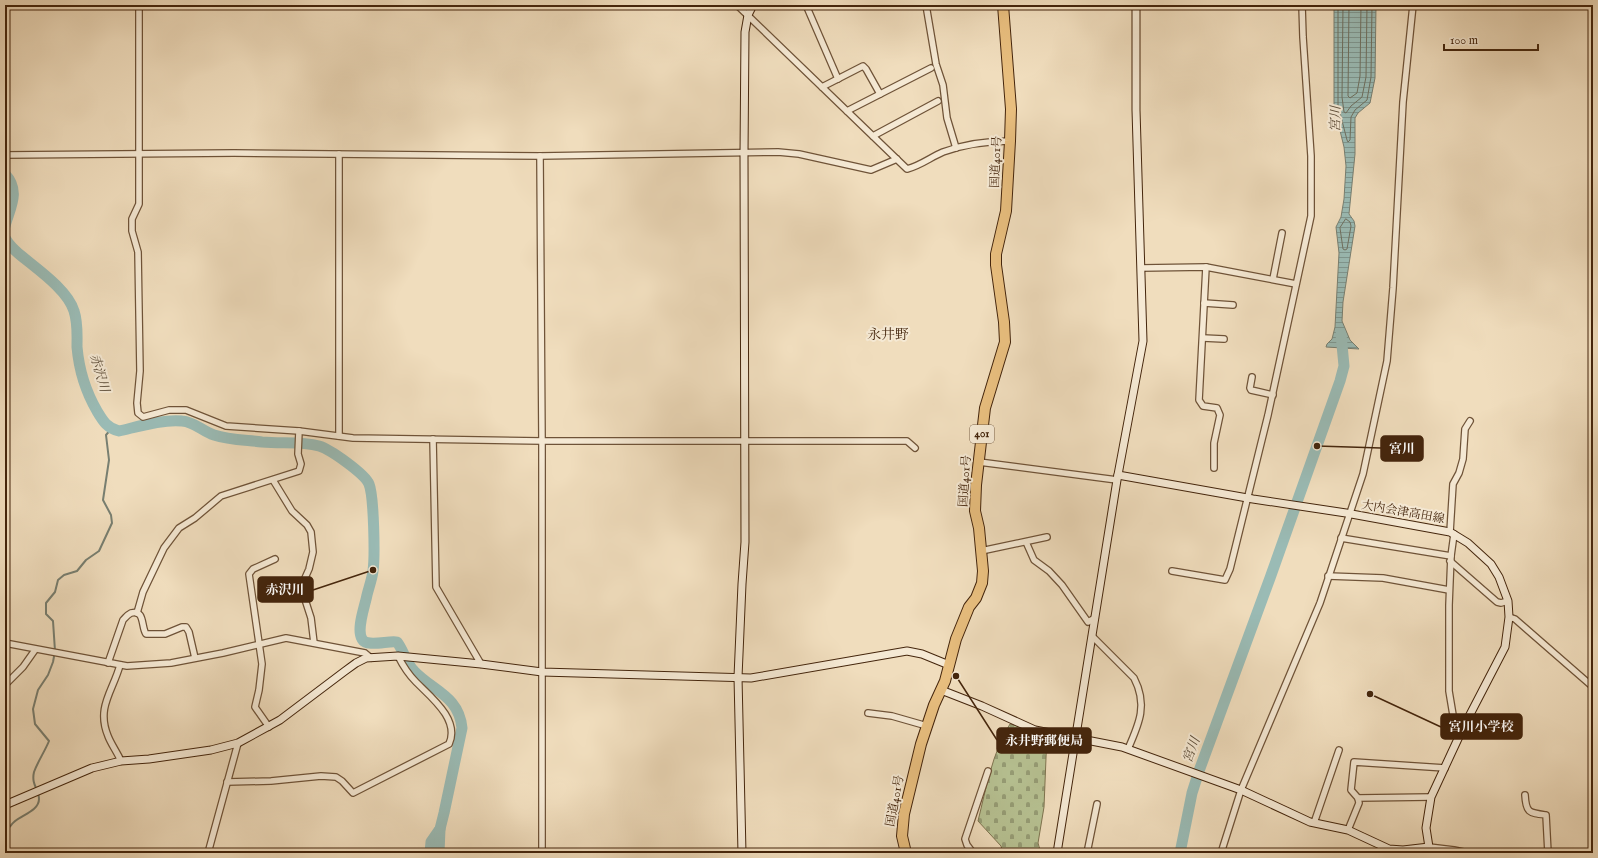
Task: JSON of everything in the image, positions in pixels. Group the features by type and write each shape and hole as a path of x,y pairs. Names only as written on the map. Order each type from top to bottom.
{"highway":[{"name":"国道401号","path":"906,853 902,836 904,814 911,781 927,726 945,681 956,639 969,607 976,598 982,583 983,571 979,528 975,512 979,462 985,408 1005,342 996,254 1006,211 1011,110 1003,5"}],"street":[{"path":"139,5 139,204 132,219 132,231 138,252 140,371 137,402 138,413 143,417 169,410 186,410 226,426 299,431 353,438 542,441 745,440 908,442 915,448"},
{"path":"737,5 907,169 956,148 988,141 1010,141"},
{"path":"742,853 738,677 745,542 745,32 748,15 753,5"},
{"path":"806,5 838,79"},
{"path":"926,5 936,64 943,85 946,118 956,148"},
{"path":"1057,853 1117,478 1142,341 1136,110 1136,5"},
{"path":"1172,571 1225,580 1230,569 1250,498 1311,216 1311,156 1302,5"},
{"path":"1221,853 1241,790 1320,603 1348,513 1363,474 1387,361 1393,288 1403,102 1413,5"},
{"path":"822,87 863,66 880,94"},
{"path":"847,111 931,68"},
{"path":"873,136 938,101"},
{"path":"5,155 339,154 540,156 744,154 778,152 798,154 871,170 897,159"},
{"path":"339,154 339,436"},
{"path":"540,156 542,853"},
{"path":"1273,279 1282,233"},
{"path":"1140,268 1206,267 1296,284"},
{"path":"1206,267 1199,400 1203,406 1217,408 1220,415 1214,442 1214,468"},
{"path":"1204,303 1233,305"},
{"path":"1203,338 1224,339"},
{"path":"1252,377 1251,390 1273,395"},
{"path":"1463,728 1457,724 1453,716 1449,691 1449,590 1453,484 1461,466 1465,429 1470,421"},
{"path":"137,613 143,592 164,548 179,528 195,518 221,496 299,471 301,464 298,454 299,431"},
{"path":"433,439 436,587 481,664"},
{"path":"979,462 1117,478"},
{"name":"大内会津高田線","path":"1117,478 1348,513 1452,533 1468,543 1491,564 1499,577 1508,601 1509,618 1505,647 1463,728 1431,797 1426,828 1430,850"},
{"path":"273,480 292,511 307,525 311,532 313,552 309,569 301,587 311,618 314,643"},
{"path":"981,551 1047,537"},
{"path":"1341,538 1450,558 1497,602 1508,601"},
{"path":"1026,542 1034,560 1049,571 1062,585 1088,622 1095,618"},
{"path":"269,727 255,707 259,690 262,664 249,574 253,569 275,559"},
{"path":"1328,576 1383,578 1449,590"},
{"path":"108,663 125,617 133,612 142,616 146,634 158,635 186,627 189,632 194,658"},
{"path":"1509,618 1515,618 1593,687"},
{"path":"1092,636 1134,678 1137,685 1142,704 1142,713 1128,749"},
{"path":"5,643 35,650 127,666 171,663 260,645 286,638 365,653 371,658"},
{"path":"5,685 23,667 35,650"},
{"path":"5,805 92,768 120,761 149,759 211,750 238,743 280,720 356,663 371,658 398,656 481,664 542,672 751,678 907,651 922,654 949,666"},
{"path":"227,782 271,781 321,776 336,777 354,793 449,744 452,737 450,723 437,703 406,671 398,656"},
{"path":"120,665 118,674 108,692 103,716 103,724 108,738 116,748 120,761"},
{"path":"941,690 982,706 1035,730 1076,737 1128,749 1241,790 1314,822 1348,830 1389,849 1454,850 1468,853"},
{"path":"868,713 892,716 927,726"},
{"path":"208,853 238,743"},
{"path":"1314,822 1339,750"},
{"path":"1348,830 1359,803 1358,798 1351,790 1354,762 1445,768"},
{"path":"973,853 967,845 965,839 988,771"},
{"path":"1525,795 1526,806 1529,811 1533,814 1546,815 1548,853"},
{"path":"1358,798 1431,797"},
{"path":"1087,853 1097,804"}],"green space":[{"path":"1010,724 1047,734 1044,807 1038,843 1040,850 1049,853 1003,853 1001,846 978,821 994,759"}],"water":[{"path":"1334,5 1376,5 1375,78 1370,103 1358,113 1355,118 1355,154 1349,214 1354,221 1355,226 1343,302 1342,321 1350,340 1359,349 1326,347 1332,339 1335,327 1339,253 1336,227 1341,217 1344,199 1346,166 1344,147 1334,106"}],"waterway":[{"name":"赤沢川","path":"5,174 10,180 13,193 13,200 5,226"},
{"name":"赤沢川","path":"5,238 16,251 53,282 71,304 76,320 79,364 97,411 108,426 119,431 158,422 182,421 191,423 214,435 226,438 276,443 312,444 324,448 339,457 361,474 369,484 374,527 374,564 373,574 360,624 360,635 362,639 368,643 397,642 414,671 451,701 460,717 462,728 440,829 431,842 430,853"},
{"name":"宮川","path":"1180,853 1192,793 1199,771 1340,381 1344,366 1341,334"},
{"path":"5,830 8,829 17,819 33,810 38,803 39,796 34,784 33,776 37,764 49,741 35,724 33,709 38,690 48,675 55,651 53,621 46,614 46,603 55,592 58,580 64,575 77,571 86,560 99,551 112,523 111,515 103,500 109,460 106,435 111,429"},
{"path":"439,853 440,829"}],"place":[{"name":"宮川","path":"1317,446"},
{"name":"赤沢川","path":"373,570"},
{"name":"永井野郵便局","path":"956,676"},
{"name":"宮川小学校","path":"1370,694"}],"district":[{"name":"永井野","path":"888,335"}]}
